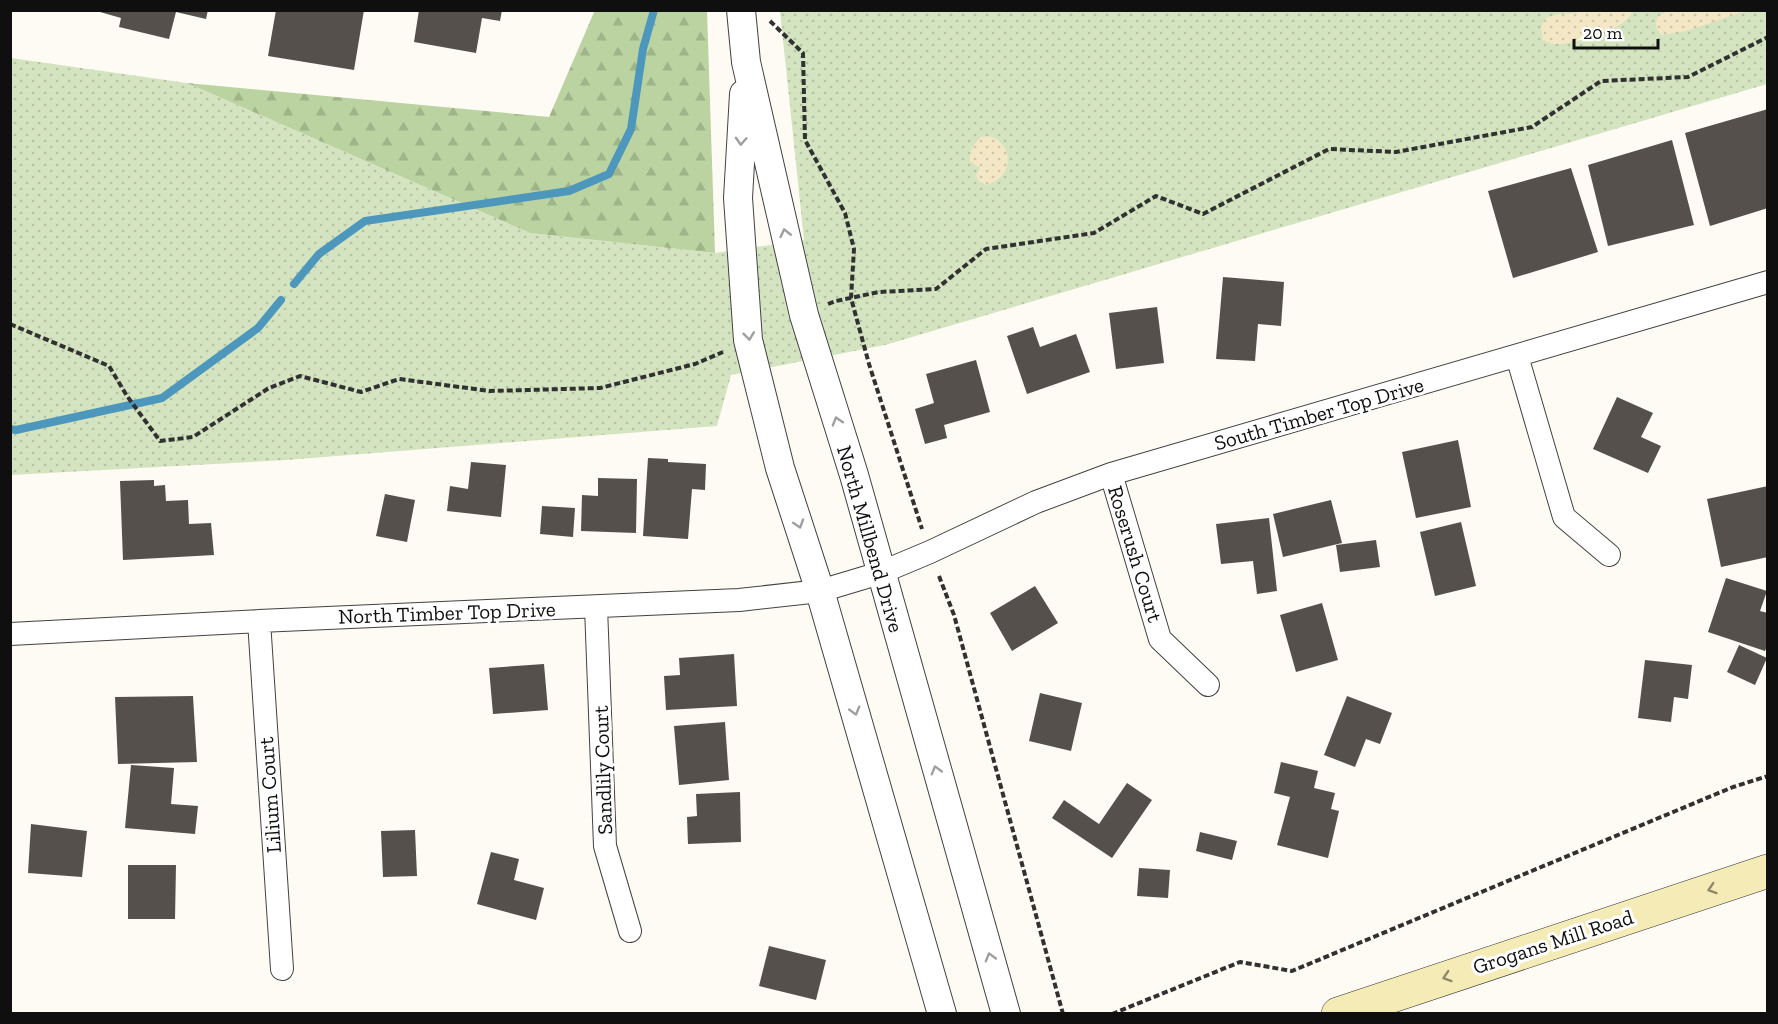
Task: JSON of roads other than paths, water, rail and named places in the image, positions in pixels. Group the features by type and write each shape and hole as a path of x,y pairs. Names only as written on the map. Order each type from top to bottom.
{"main road":[{"name":"Grogans Mill Road","path":"1338,1014 1767,871"}],"street":[{"name":"North Millbend Drive","path":"741,10 746,62 804,315 854,475 1006,1014"},
{"name":"North Millbend Drive","path":"746,62 738,198 748,340 780,468 820,591 942,1014"},
{"name":"South Timber Top Drive","path":"880,573 1036,502 1111,474 1767,282"},
{"path":"1517,356 1564,517 1609,555"},
{"name":"Roserush Court","path":"1111,474 1160,639 1208,685"},
{"name":"North Timber Top Drive","path":"10,634 739,600 820,591 880,573"},
{"name":"Sandlily Court","path":"596,607 605,846 630,930"},
{"name":"Lilium Court","path":"259,621 282,969"}],"waterway":[{"path":"294,284 319,254 365,221 569,191 609,174 631,129 643,49 654,10"},
{"path":"10,429 16,430 162,398 258,328 281,300"}]}
